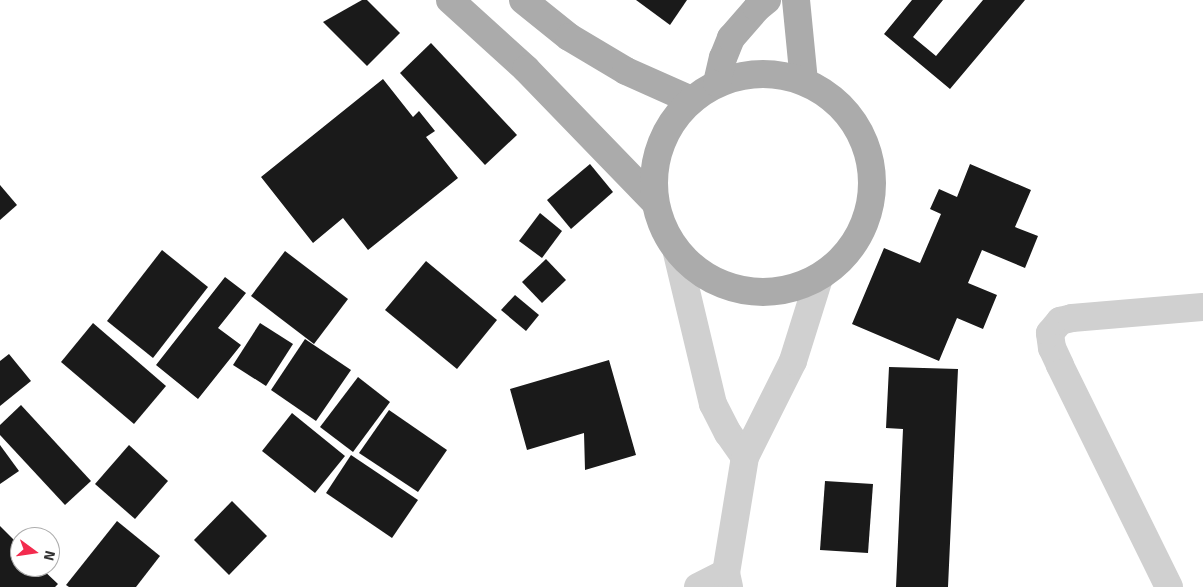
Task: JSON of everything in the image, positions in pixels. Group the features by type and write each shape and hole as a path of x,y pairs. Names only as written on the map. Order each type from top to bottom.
{"main road":[{"path":"450,0 538,82 654,201"},
{"path":"523,0 569,37 626,71 691,100"},
{"path":"717,83 723,58 731,38 756,8 766,0"},
{"path":"796,0 804,81"},
{"path":"775,74 804,81 830,97 851,118 866,145 872,174 870,205 860,234 842,258 819,278 783,292 744,292 706,278 677,253 662,228 654,201 655,164 668,128 691,100 717,83 746,75 775,74"}],"street":[{"path":"677,253 713,404 728,433 745,457"},
{"path":"698,587 728,580 745,457 792,361 819,278"},
{"path":"1169,587 1052,348 1050,333 1060,321 1072,318 1203,306"}],"building":[{"path":"362,0 367,0 400,33 367,66 323,22"},
{"path":"636,0 687,0 670,25"},
{"path":"912,0 943,0 913,37 936,56 983,0 1025,0 950,89 884,34"},
{"path":"431,43 517,135 485,165 400,73"},
{"path":"383,79 413,117 419,111 435,131 426,137 458,178 368,250 343,218 313,243 261,177"},
{"path":"590,164 613,192 571,229 547,200"},
{"path":"970,164 1031,190 1015,227 1038,236 1025,268 982,250 968,283 997,295 983,329 957,318 939,361 852,324 884,248 920,263 941,214 930,209 939,189 957,197"},
{"path":"0,185 17,205 0,220"},
{"path":"540,213 562,231 542,258 519,241"},
{"path":"162,250 208,287 153,358 107,321"},
{"path":"285,251 348,299 314,344 251,296"},
{"path":"546,259 566,280 542,303 522,282"},
{"path":"426,261 497,320 457,369 385,310"},
{"path":"225,277 246,293 218,328 241,345 198,399 156,365"},
{"path":"515,295 539,315 526,331 501,310"},
{"path":"93,323 166,386 134,424 61,362"},
{"path":"260,323 293,344 266,386 233,365"},
{"path":"305,339 351,370 316,421 271,390"},
{"path":"9,354 31,381 0,406 0,361"},
{"path":"609,360 636,455 585,470 584,433 527,450 510,389"},
{"path":"889,367 958,369 948,587 896,587 903,429 886,428"},
{"path":"358,377 390,402 353,452 320,427"},
{"path":"21,405 91,481 65,505 0,435 0,425"},
{"path":"389,410 447,450 418,492 359,453"},
{"path":"292,413 345,456 315,493 262,451"},
{"path":"0,445 19,471 0,484"},
{"path":"129,445 168,481 135,519 95,484"},
{"path":"351,455 418,500 392,538 326,493"},
{"path":"825,481 873,484 868,553 820,550"},
{"path":"232,501 267,536 229,575 194,540"},
{"path":"117,521 160,556 136,587 69,587 66,585"},
{"path":"0,526 10,536 10,577 51,577 58,584 55,587 0,587"}]}
